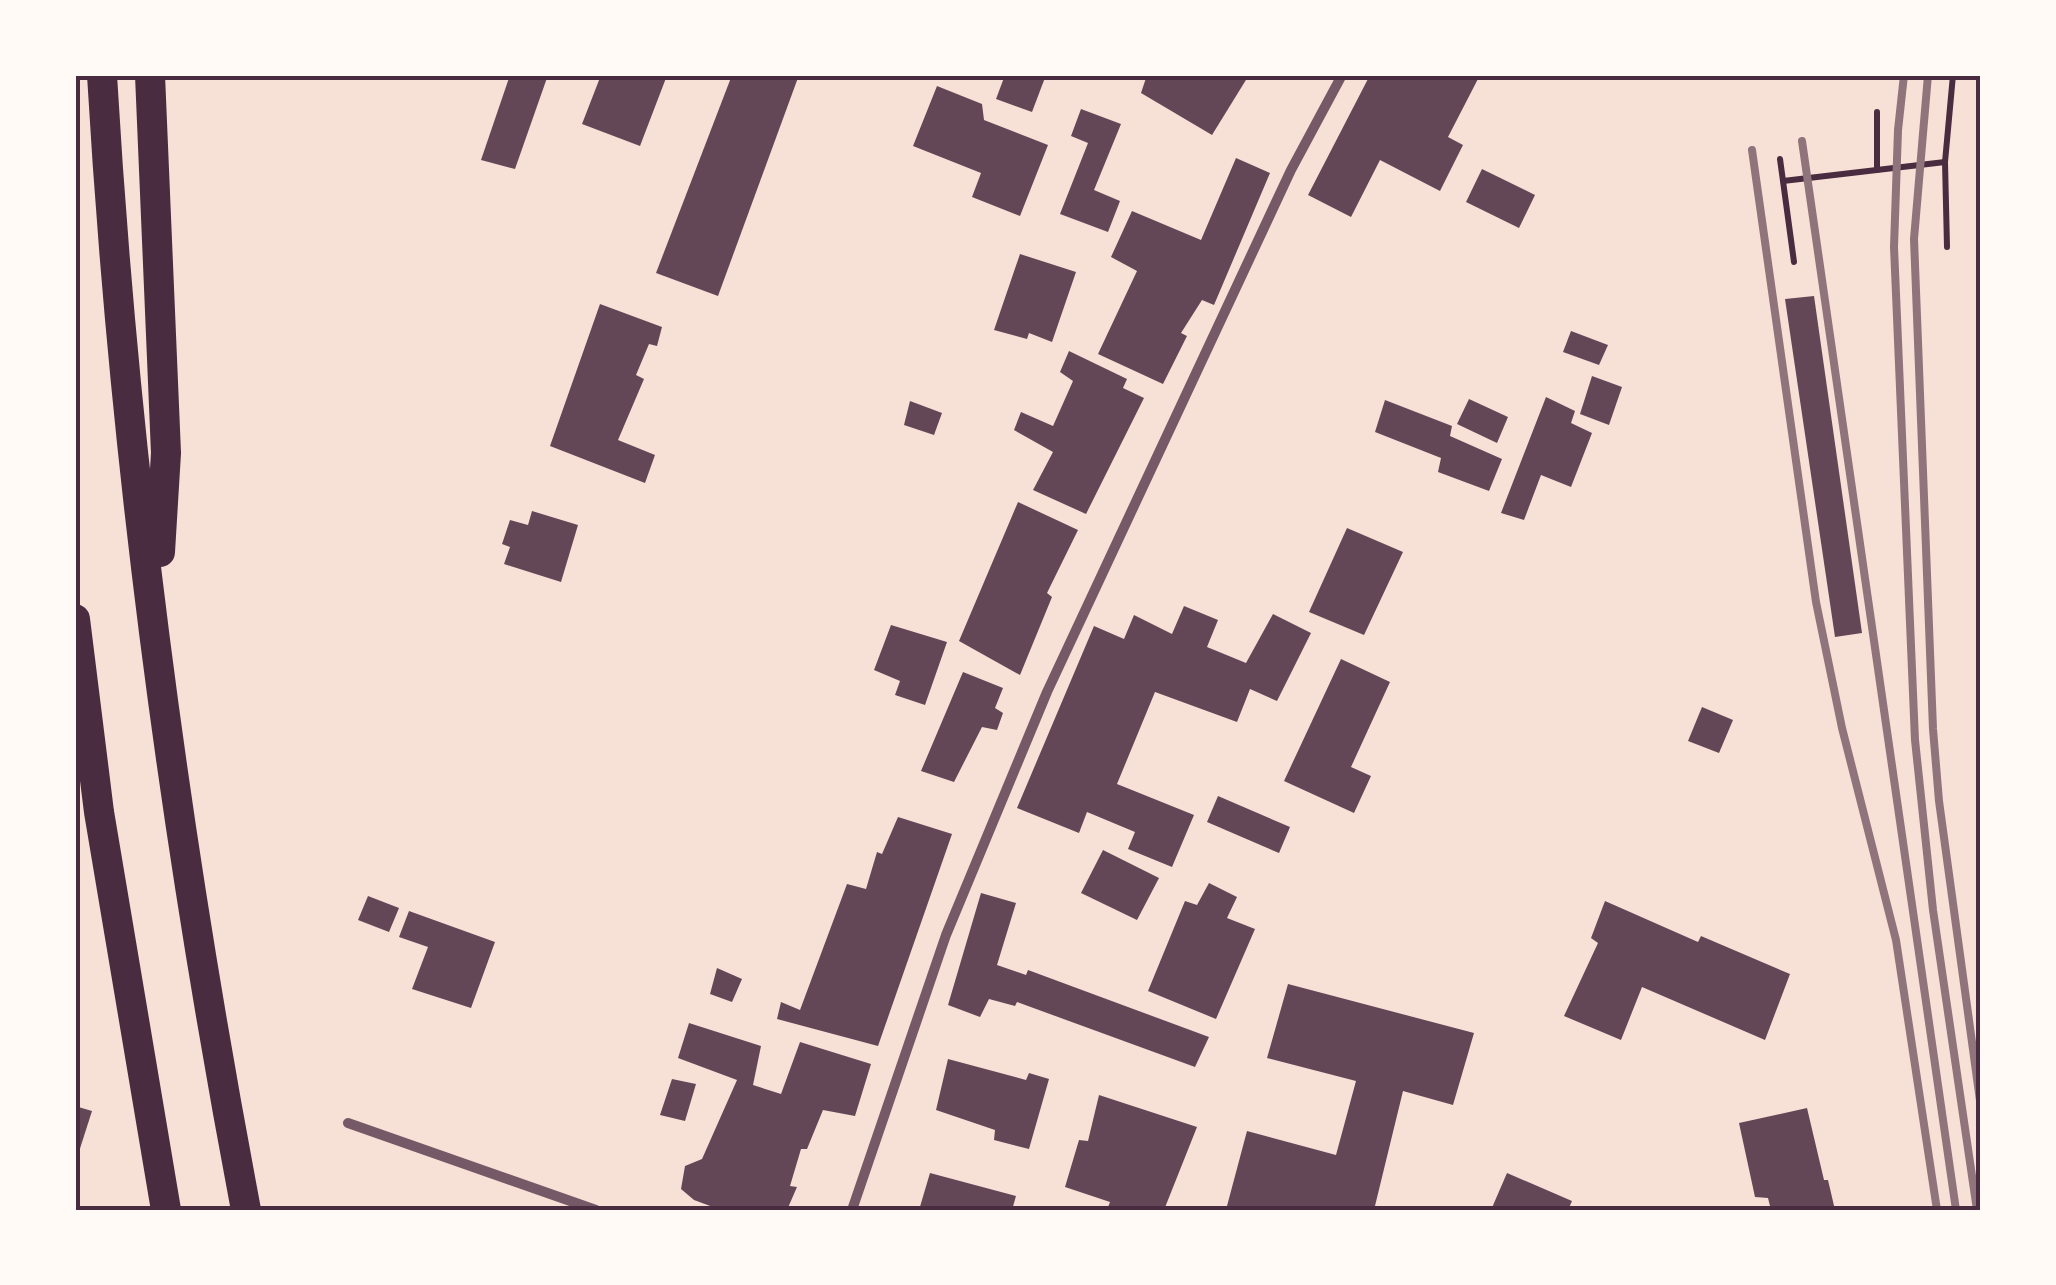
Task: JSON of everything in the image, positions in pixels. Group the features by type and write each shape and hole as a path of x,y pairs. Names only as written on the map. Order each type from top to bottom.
{"highway":[{"path":"102,75 129,408 155,630 213,1036 246,1210"},
{"path":"150,75 166,453 155,630"},
{"path":"75,619 99,812 166,1210"}],"street":[{"path":"852,1210 946,935 1047,692 1292,170 1342,75"},
{"path":"348,1123 596,1210"}],"path":[{"path":"1947,248 1946,166 1953,75"},
{"path":"1877,170 1878,112"},
{"path":"1780,159 1794,262"},
{"path":"1783,181 1946,166"}],"building":[{"path":"510,75 548,75 515,169 481,160"},
{"path":"601,75 675,75 673,80 666,78 640,146 582,124"},
{"path":"732,75 799,75 718,296 656,273"},
{"path":"1005,75 1046,75 1032,112 996,99"},
{"path":"1147,75 1249,75 1212,135 1141,93"},
{"path":"1370,75 1480,75 1448,137 1463,145 1440,191 1380,160 1351,217 1308,195"},
{"path":"937,86 982,104 984,120 1048,145 1020,216 972,197 981,173 913,146"},
{"path":"1081,109 1121,124 1094,190 1120,201 1108,232 1060,214 1088,143 1071,136"},
{"path":"1236,158 1270,173 1214,305 1202,300 1181,333 1187,336 1163,384 1098,354 1137,271 1111,257 1132,211 1201,240"},
{"path":"1482,169 1535,195 1519,228 1466,202"},
{"path":"1020,254 1076,272 1052,342 1029,333 1027,339 994,330"},
{"path":"1814,296 1862,633 1835,637 1785,299"},
{"path":"600,304 662,327 657,346 649,344 636,375 644,379 618,440 655,455 645,483 550,446"},
{"path":"1571,331 1608,345 1599,365 1563,352"},
{"path":"1069,351 1127,379 1123,388 1144,398 1086,514 1033,490 1053,452 1014,430 1021,412 1053,426 1073,381 1060,372"},
{"path":"1592,376 1622,387 1609,425 1580,414"},
{"path":"1546,397 1575,411 1571,423 1592,433 1571,487 1541,475 1524,520 1501,513"},
{"path":"1469,399 1508,417 1497,443 1457,424"},
{"path":"1385,400 1452,426 1450,436 1502,459 1489,491 1438,472 1441,458 1375,432"},
{"path":"910,401 942,413 934,435 904,425"},
{"path":"1018,502 1078,530 1047,593 1052,597 1020,675 959,641"},
{"path":"532,511 578,525 561,582 504,564 510,547 502,544 510,520 528,525"},
{"path":"1347,528 1403,552 1364,635 1309,612"},
{"path":"1184,606 1218,620 1207,647 1246,663 1273,614 1311,633 1277,701 1250,689 1237,722 1155,692 1117,784 1194,815 1172,867 1128,849 1135,832 1087,812 1079,833 1017,808 1094,626 1124,639 1134,615 1172,634"},
{"path":"891,625 947,642 925,705 895,695 900,681 874,670"},
{"path":"1341,659 1390,682 1351,767 1371,776 1354,813 1284,781"},
{"path":"963,672 1003,688 995,708 1003,713 997,730 982,727 954,782 921,771"},
{"path":"1702,707 1733,720 1719,753 1688,741"},
{"path":"1218,796 1290,827 1279,853 1207,822"},
{"path":"898,817 952,834 878,1046 777,1019 781,1002 800,1010 847,884 866,889 877,852 882,854"},
{"path":"1103,850 1159,878 1137,920 1081,893"},
{"path":"1209,883 1237,897 1227,918 1255,929 1216,1019 1148,991 1185,901 1197,905"},
{"path":"981,893 1016,903 997,965 1026,975 1028,970 1209,1037 1195,1067 1017,1002 1015,1006 989,999 980,1017 948,1005"},
{"path":"368,896 399,908 389,932 358,920"},
{"path":"1605,901 1698,942 1701,936 1790,974 1765,1040 1642,987 1621,1040 1564,1016 1598,943 1591,938"},
{"path":"409,911 495,942 471,1008 412,989 428,947 399,937"},
{"path":"717,968 742,979 732,1002 710,994"},
{"path":"1288,984 1474,1033 1453,1105 1403,1091 1374,1210 1243,1210 1227,1206 1247,1131 1336,1155 1356,1081 1267,1058"},
{"path":"689,1023 761,1046 753,1085 781,1094 800,1042 871,1064 855,1116 823,1110 807,1149 801,1149 790,1186 797,1187 787,1210 721,1210 694,1200 681,1189 685,1166 702,1159 737,1080 678,1058"},
{"path":"948,1059 1026,1080 1029,1073 1049,1079 1029,1149 994,1140 995,1130 936,1110"},
{"path":"672,1079 696,1084 685,1121 660,1115"},
{"path":"1099,1095 1197,1127 1164,1210 1107,1210 1110,1202 1065,1187 1079,1140 1088,1141"},
{"path":"75,1106 92,1111 76,1161 75,1161"},
{"path":"1807,1108 1835,1210 1771,1210 1768,1198 1755,1197 1739,1123"},
{"path":"930,1173 1016,1196 1012,1210 919,1210"},
{"path":"1507,1173 1572,1201 1568,1210 1491,1210"}],"railway":[{"path":"1904,75 1894,247 1915,740 1933,910 1977,1210"},
{"path":"1928,75 1914,239 1933,729 1939,801 1981,1108"},
{"path":"1802,141 1956,1210"},
{"path":"1752,150 1816,602 1842,728 1896,940 1937,1210"}]}
